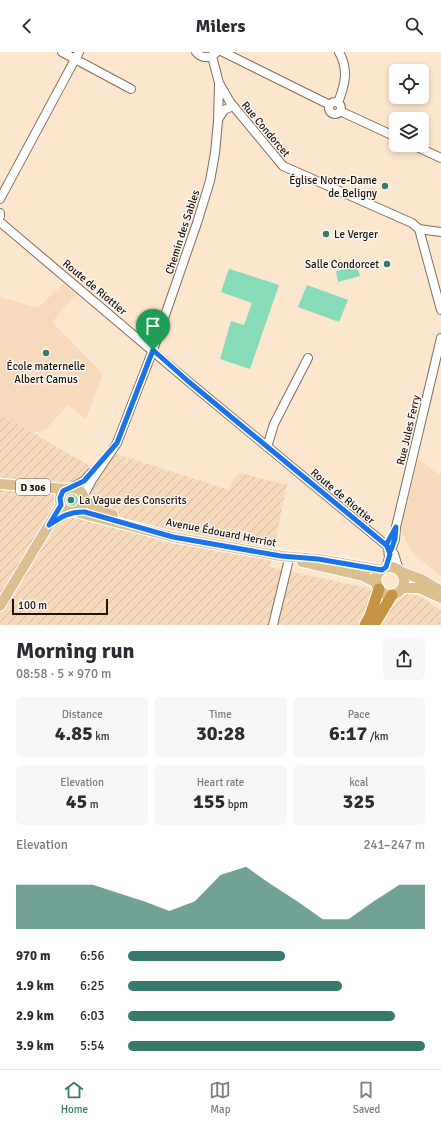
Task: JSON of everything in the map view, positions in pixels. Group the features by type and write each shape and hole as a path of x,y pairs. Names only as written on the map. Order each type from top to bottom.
{"highway":[{"path":"365,625 370,616 378,586"},
{"path":"374,625 392,594"}],"main road":[{"name":"D 306","path":"0,484 69,488"},
{"path":"0,606 49,525 60,503 61,494 69,488 80,490 84,497 82,508 62,516 49,525"},
{"name":"D 306","path":"0,490 42,494 60,503"},
{"name":"Avenue Édouard Herriot","path":"84,497 95,508 156,532"},
{"path":"60,503 65,510 75,512"},
{"name":"Avenue Édouard Herriot","path":"75,512 156,532 285,557 363,576 378,586"},
{"name":"Avenue Édouard Herriot","path":"285,557 318,559 384,569"},
{"path":"400,571 404,580 403,588 399,592 385,594 378,586 377,576 384,569 393,567 423,580 441,591"},
{"path":"403,588 419,588 441,598"}],"street":[{"path":"62,52 74,60 131,89"},
{"path":"0,199 79,52"},
{"path":"196,52 203,57 214,54"},
{"path":"223,52 336,106 389,133"},
{"path":"336,106 346,74 346,67 339,52"},
{"name":"Rue Condorcet","path":"214,54 219,83 233,106 283,166 419,228 441,232"},
{"name":"Chemin des Sables","path":"107,457 117,443 153,350 210,180 218,115 219,83"},
{"path":"218,115 233,106"},
{"path":"429,152 441,158"},
{"name":"Route de Riottier","path":"0,222 388,547 396,559 400,571"},
{"path":"419,228 435,281 441,310"},
{"name":"Rue Jules Ferry","path":"388,547 395,539 396,527 441,338"},
{"path":"267,447 274,424 308,358"},
{"path":"69,488 84,481 107,457"},
{"path":"84,497 107,457"},
{"path":"384,569 390,554 388,547"},
{"path":"273,625 285,557"}],"shaded area":[{"name":"École maternelle Albert Camus","path":"63,284 76,294 52,322 103,374 86,419 68,405 45,430 31,433 0,414 0,297 38,308"},
{"path":"0,414 102,473 116,454 230,490 233,479 240,473 287,485 270,567 368,588 420,596 441,611 441,625 0,625"},
{"path":"418,459 440,475 441,473 441,576 417,557 409,547 401,530"}],"green space":[{"path":"357,266 360,276 338,282 336,271"},
{"path":"230,269 279,285 250,369 220,359 231,321 244,325 252,303 221,292"},
{"path":"307,285 348,300 339,322 298,307"},
{"path":"76,494 79,497 78,504 74,507 68,506 65,501 66,496"}],"place":[{"name":"Église Notre-Dame de Beligny","path":"385,186"},
{"name":"Le Verger","path":"326,234"},
{"name":"Salle Condorcet","path":"387,264"},
{"name":"École maternelle Albert Camus","path":"46,353"},
{"name":"La Vague des Conscrits","path":"71,500"}],"route":[{"path":"153,350 189,382 386,545 396,527 395,539 391,550 387,546 390,554 386,567 382,570 318,559 281,556 173,537 108,520 85,512 76,512 62,516 49,525 61,505 60,498 63,491 84,481 107,457 117,443 153,350"}]}
